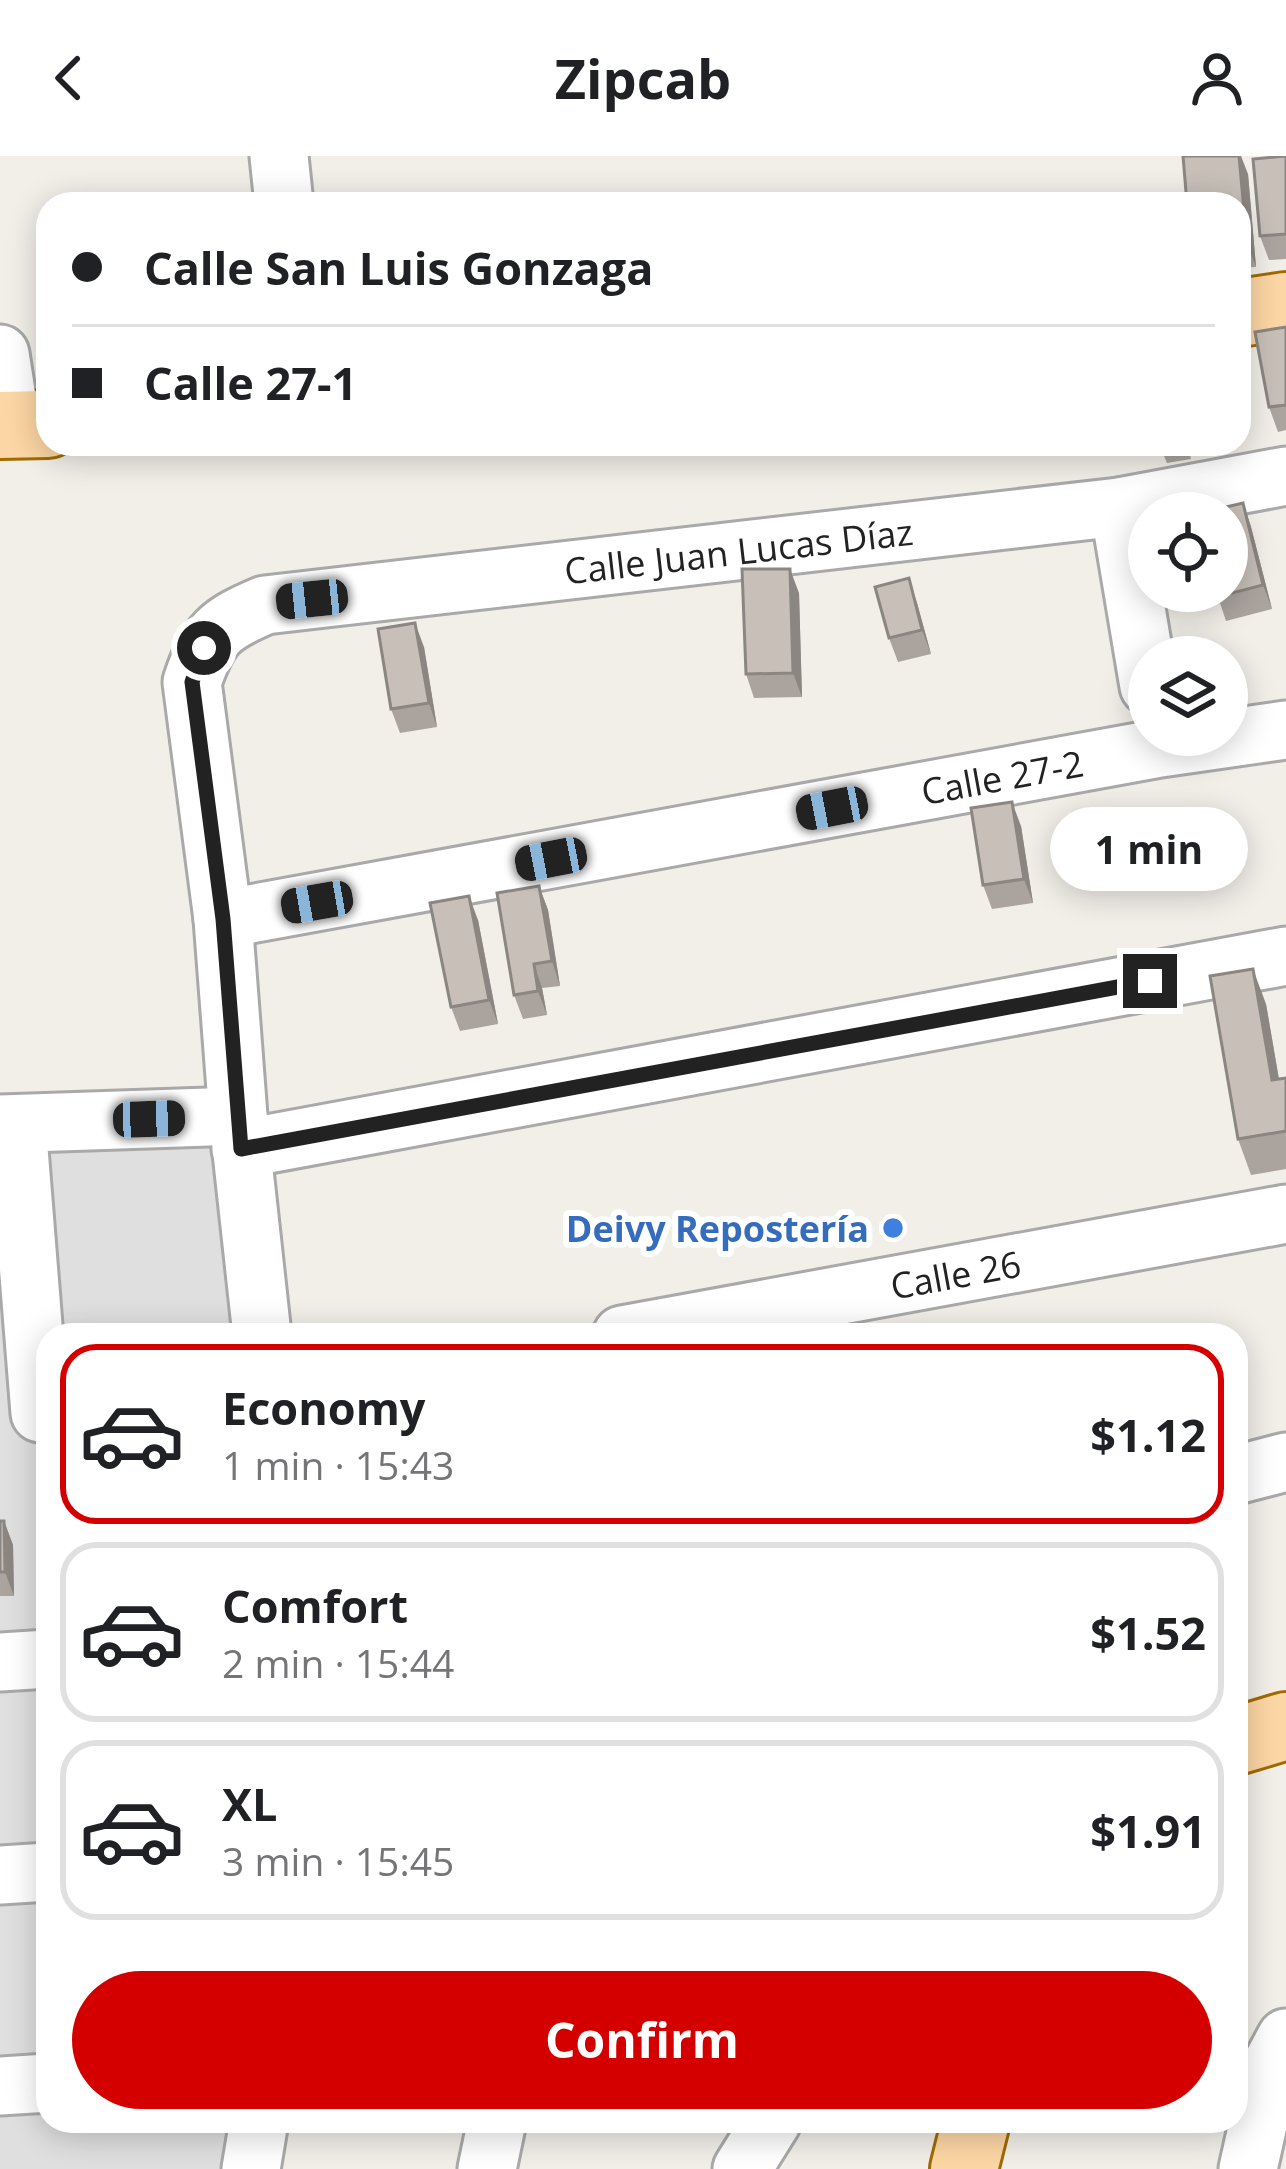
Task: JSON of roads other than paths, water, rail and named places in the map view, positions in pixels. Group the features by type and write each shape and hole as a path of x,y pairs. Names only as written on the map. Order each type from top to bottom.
{"main road":[{"path":"1251,311 1286,306"},
{"path":"1248,1738 1286,1726"},
{"path":"964,2169 973,2133"}],"street":[{"path":"279,156 283,192"},
{"path":"0,355 20,424"},
{"name":"Calle Juan Lucas Díaz","path":"223,919 192,682 204,648 227,621 265,605 1119,507 1286,476"},
{"path":"1119,507 1141,636"},
{"name":"Calle 27-2","path":"1248,733 1286,730"},
{"name":"Calle 27-2","path":"223,919 1128,747"},
{"path":"223,919 239,1132 261,1323"},
{"path":"29,1414 8,1124 239,1132 1286,956"},
{"name":"Calle 26","path":"688,1323 1286,1214"},
{"path":"1248,1472 1286,1462"},
{"path":"0,1662 36,1660"},
{"path":"0,1874 36,1872"},
{"path":"1248,2169 1271,2066 1286,2038"},
{"path":"0,2086 36,2084"},
{"path":"250,2169 257,2133"},
{"path":"487,2169 494,2133"},
{"path":"742,2169 764,2133"}],"place":[{"name":"Deivy Repostería","path":"893,1228"}]}
